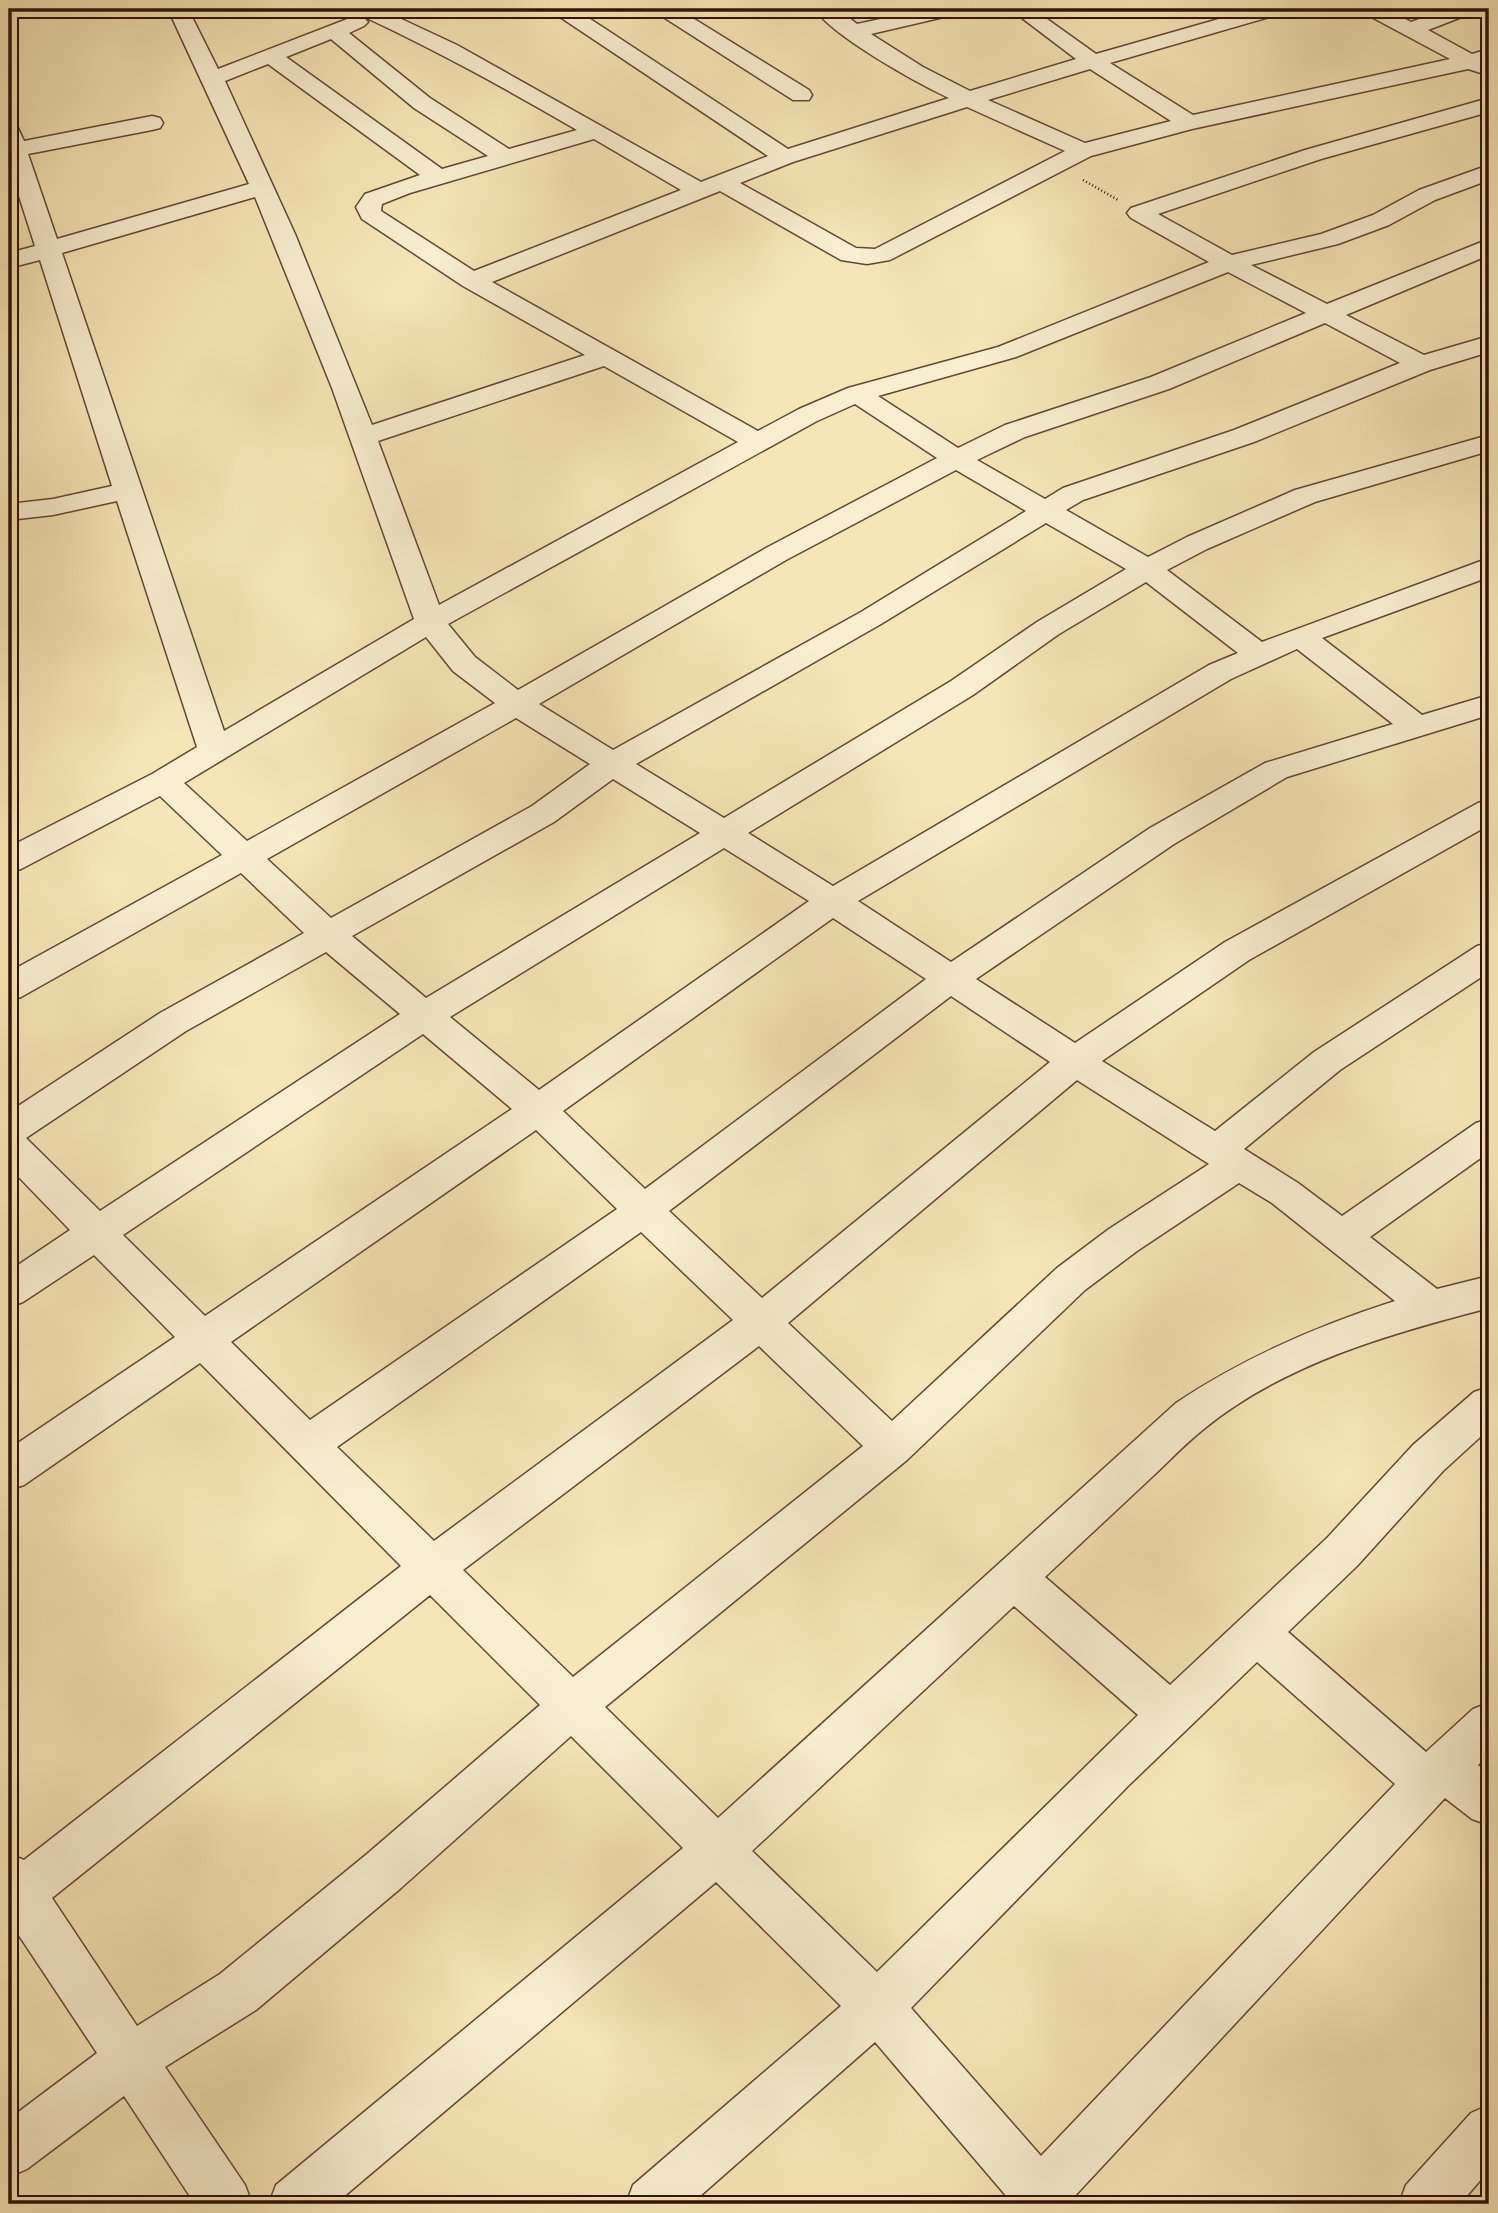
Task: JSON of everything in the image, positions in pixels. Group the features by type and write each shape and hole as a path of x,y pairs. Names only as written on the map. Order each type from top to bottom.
{"street":[{"path":"178,9 214,78 261,188 365,436 430,622 448,648 464,664 515,703 834,901 1075,1062 1285,1193 1430,1306"},
{"path":"561,9 785,157"},
{"path":"664,9 801,95"},
{"path":"825,9 852,32 969,100 1083,151"},
{"path":"852,32 923,11 954,9"},
{"path":"1020,9 1093,61 1189,123"},
{"path":"472,281 785,157 1093,61 1276,9"},
{"path":"1371,9 1484,63"},
{"path":"1412,29 1465,9"},
{"path":"214,78 334,31 377,11 594,132 850,255 867,257 881,255 1083,151 1189,123 1484,63"},
{"path":"334,31 422,103 507,158"},
{"path":"270,56 439,178"},
{"path":"1139,213 1201,190 1375,135 1489,105"},
{"path":"152,123 12,140 50,248 126,491 215,752"},
{"path":"594,132 373,199 368,207 370,214 472,281 758,442"},
{"path":"9,861 215,752 430,622 808,415 857,394 1007,352 1229,263 1329,239 1381,220 1427,195 1489,172"},
{"path":"9,261 261,188"},
{"path":"1139,213 1421,364"},
{"path":"9,988 776,554 956,460 1015,431 1160,383 1489,246"},
{"path":"9,1130 173,1022 450,869 543,814 612,764 871,618 1073,494 1244,436 1421,364 1489,344"},
{"path":"1456,355 1489,373"},
{"path":"365,436 606,357"},
{"path":"857,394 956,460 1147,569 1260,655"},
{"path":"9,1290 425,1015 721,832 962,688 1048,628 1147,569 1197,543 1305,496 1489,443"},
{"path":"9,512 52,507 126,491"},
{"path":"9,1472 538,1110 834,901 1220,672 1300,636 1489,567"},
{"path":"1300,636 1416,726"},
{"path":"307,1446 644,1210 949,980 1162,836 1276,771 1489,705"},
{"path":"163,781 328,935 538,1110 892,1447"},
{"path":"226,2204 131,2059 13,1891 433,1567 762,1321 1075,1062 1237,951 1489,811"},
{"path":"9,2151 131,2059 238,1993 384,1871 573,1705 892,1447 1071,1279 1229,1156 1327,1061 1489,955"},
{"path":"1341,1237 1489,1133"},
{"path":"9,1144 307,1446 433,1567 877,2007 1040,2201 1435,1775 1489,1724"},
{"path":"295,2204 719,1849 1191,1415 1226,1389 1271,1366 1430,1306 1489,1292"},
{"path":"652,2204 877,2007 1171,1715 1342,1552 1428,1458 1489,1404"},
{"path":"1014,1578 1171,1715"},
{"path":"1257,1633 1435,1775 1489,1803"},
{"path":"1425,2204 1489,2131"}],"path":[{"path":"1058,165 1139,213"}]}
